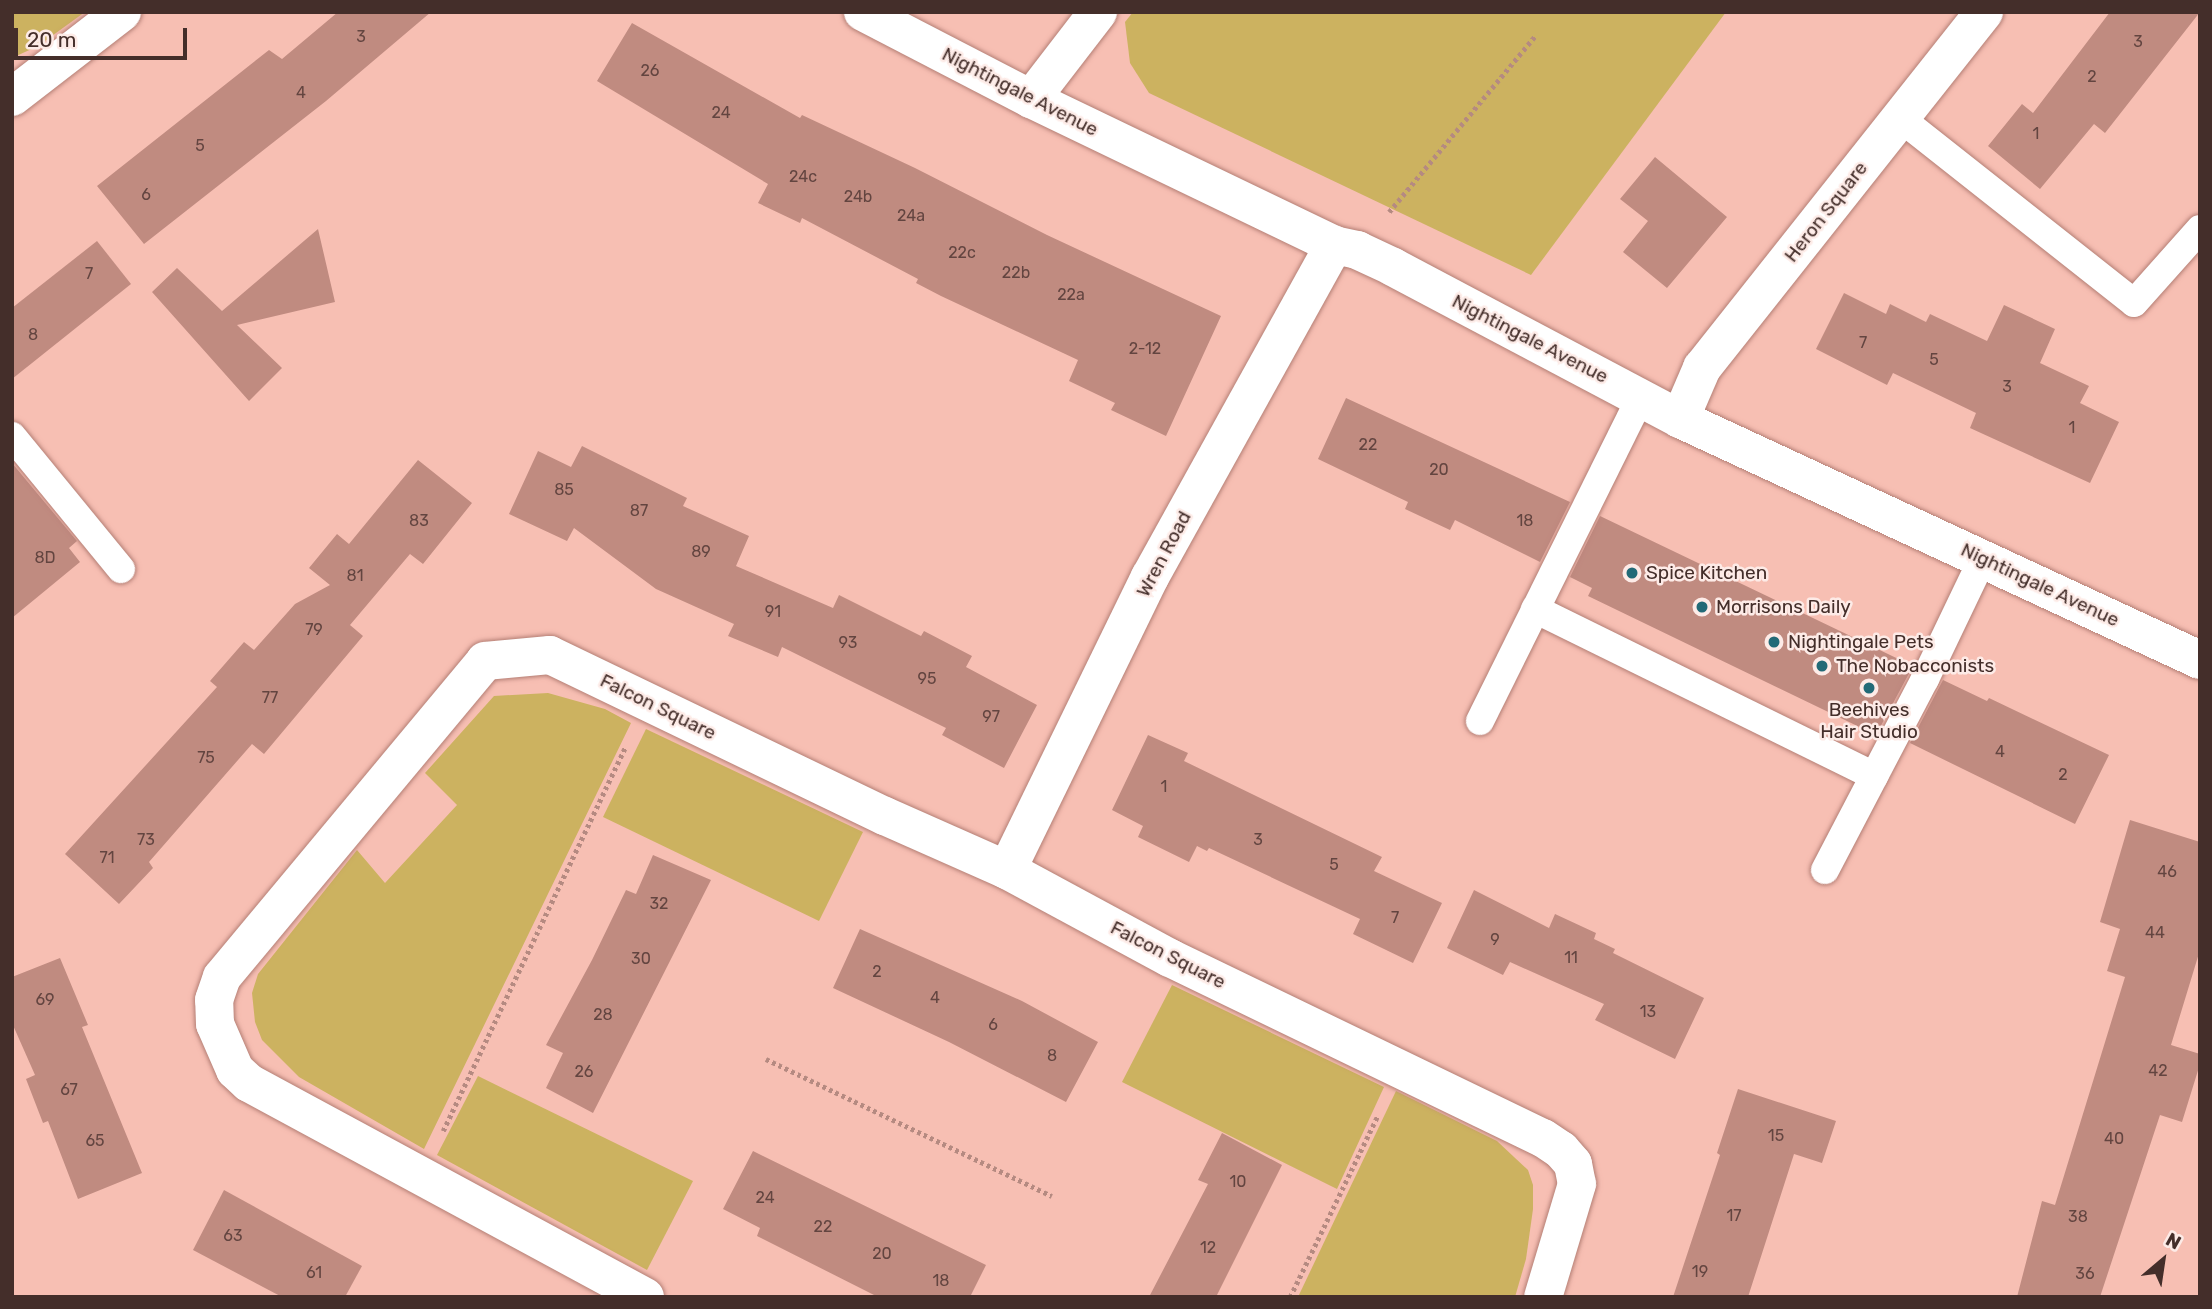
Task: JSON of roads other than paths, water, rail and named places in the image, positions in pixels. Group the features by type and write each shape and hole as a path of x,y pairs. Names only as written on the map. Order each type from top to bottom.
{"street":[{"path":"12,97 122,12"},
{"name":"Nightingale Avenue","path":"863,12 1031,99 1345,247 1641,396 1680,419 2200,660"},
{"path":"1031,99 1098,12"},
{"name":"Heron Square","path":"1680,419 1702,368 1984,12"},
{"name":"Wren Road","path":"1007,870 1150,577 1345,247"},
{"name":"Falcon Square","path":"645,1297 249,1083 235,1070 215,1024 214,1000 222,977 485,661 550,655 1007,870 1170,958 1543,1138 1561,1150 1573,1164 1577,1184 1543,1297"}],"lane":[{"path":"1900,118 2134,303 2200,229"},
{"path":"1480,721 1641,396"},
{"path":"12,436 121,569"},
{"path":"1825,870 1925,679 1983,558"},
{"path":"1535,609 1874,776"}],"place":[{"name":"Spice Kitchen","path":"1632,573"},
{"name":"Morrisons Daily","path":"1702,607"},
{"name":"Nightingale Pets","path":"1774,642"},
{"name":"The Nobacconists","path":"1822,666"},
{"name":"Beehives Hair Studio","path":"1869,688"}]}
